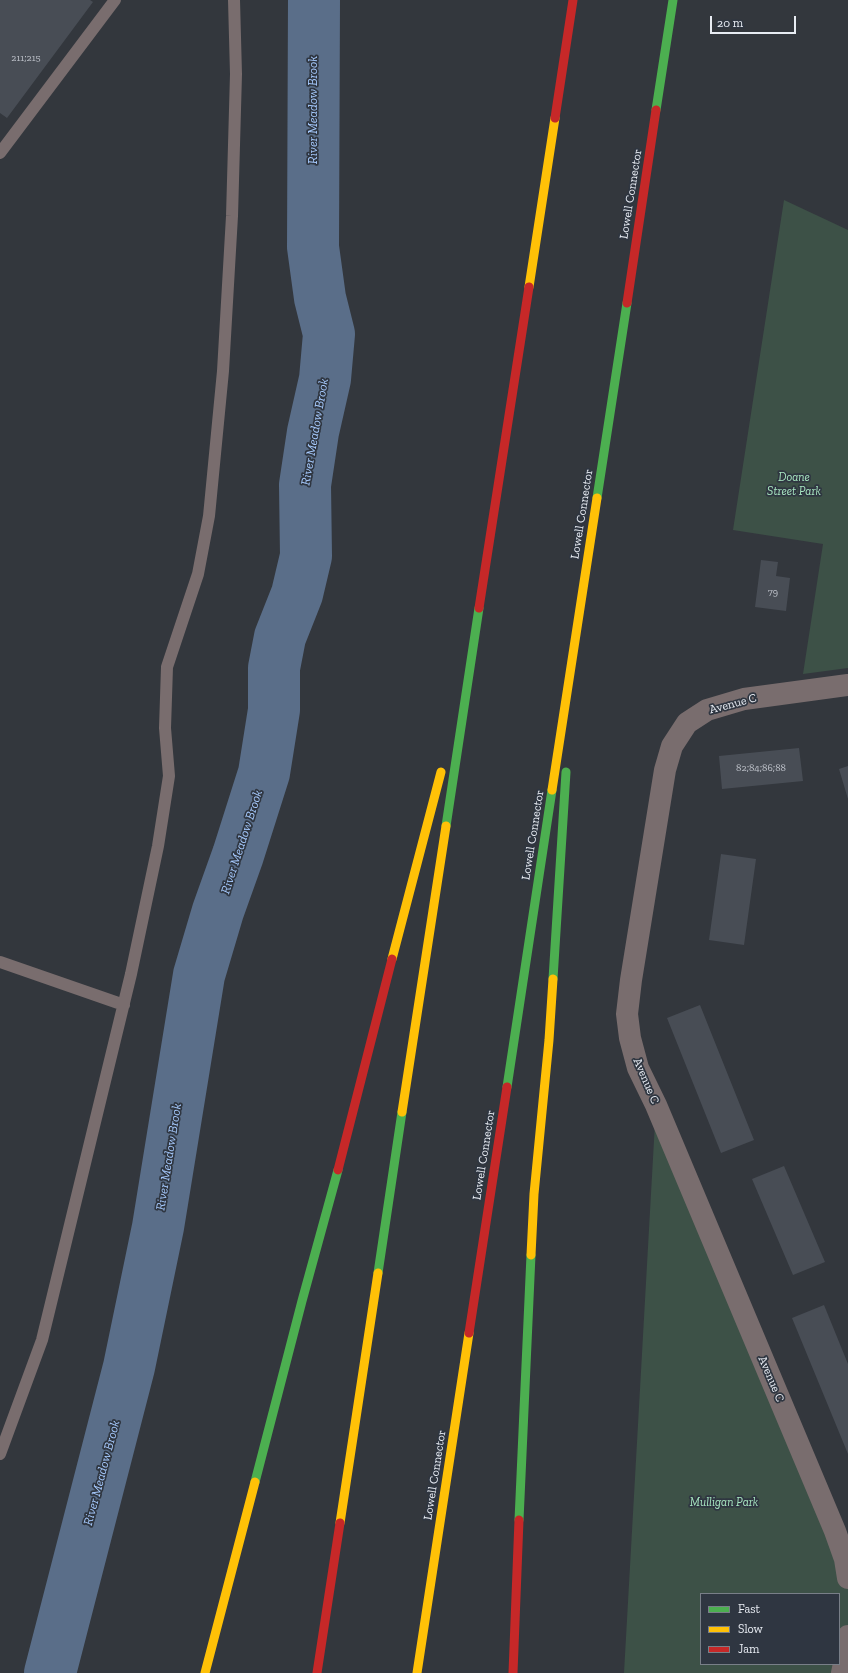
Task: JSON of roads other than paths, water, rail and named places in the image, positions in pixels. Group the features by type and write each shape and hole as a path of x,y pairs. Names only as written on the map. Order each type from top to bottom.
{"highway":[{"path":"317,1673 573,0"},
{"name":"Lowell Connector","path":"417,1673 673,0"},
{"path":"449,743 470,666"},
{"path":"513,1673 531,1244 549,1040 565,802 568,680"},
{"path":"205,1673 302,1301 344,1150 406,904 443,766"}],"street":[{"name":"Avenue C","path":"848,685 744,699 707,710 687,723 672,746 665,770 631,980 627,1014 630,1038 638,1068 656,1105 835,1531 845,1559 848,1578"},
{"path":"842,1673 848,1644 848,1636"}],"lane":[{"path":"0,153 116,0"},
{"path":"0,1454 42,1340 124,1005 158,846 169,776 165,728 167,667 198,574 209,516 223,371 232,216 236,74 234,0"},
{"path":"0,962 124,1005"}],"waterway":[{"name":"River Meadow Brook","path":"50,1673 129,1367 158,1227 199,975 218,911 238,855 264,773 274,710 274,668 280,637 297,594 306,556 305,485 313,432 325,379 329,334 320,298 313,247 314,0"}],"park label":[{"name":"Doane Street Park","path":"794,485"},
{"name":"Mulligan Park","path":"724,1503"}]}
